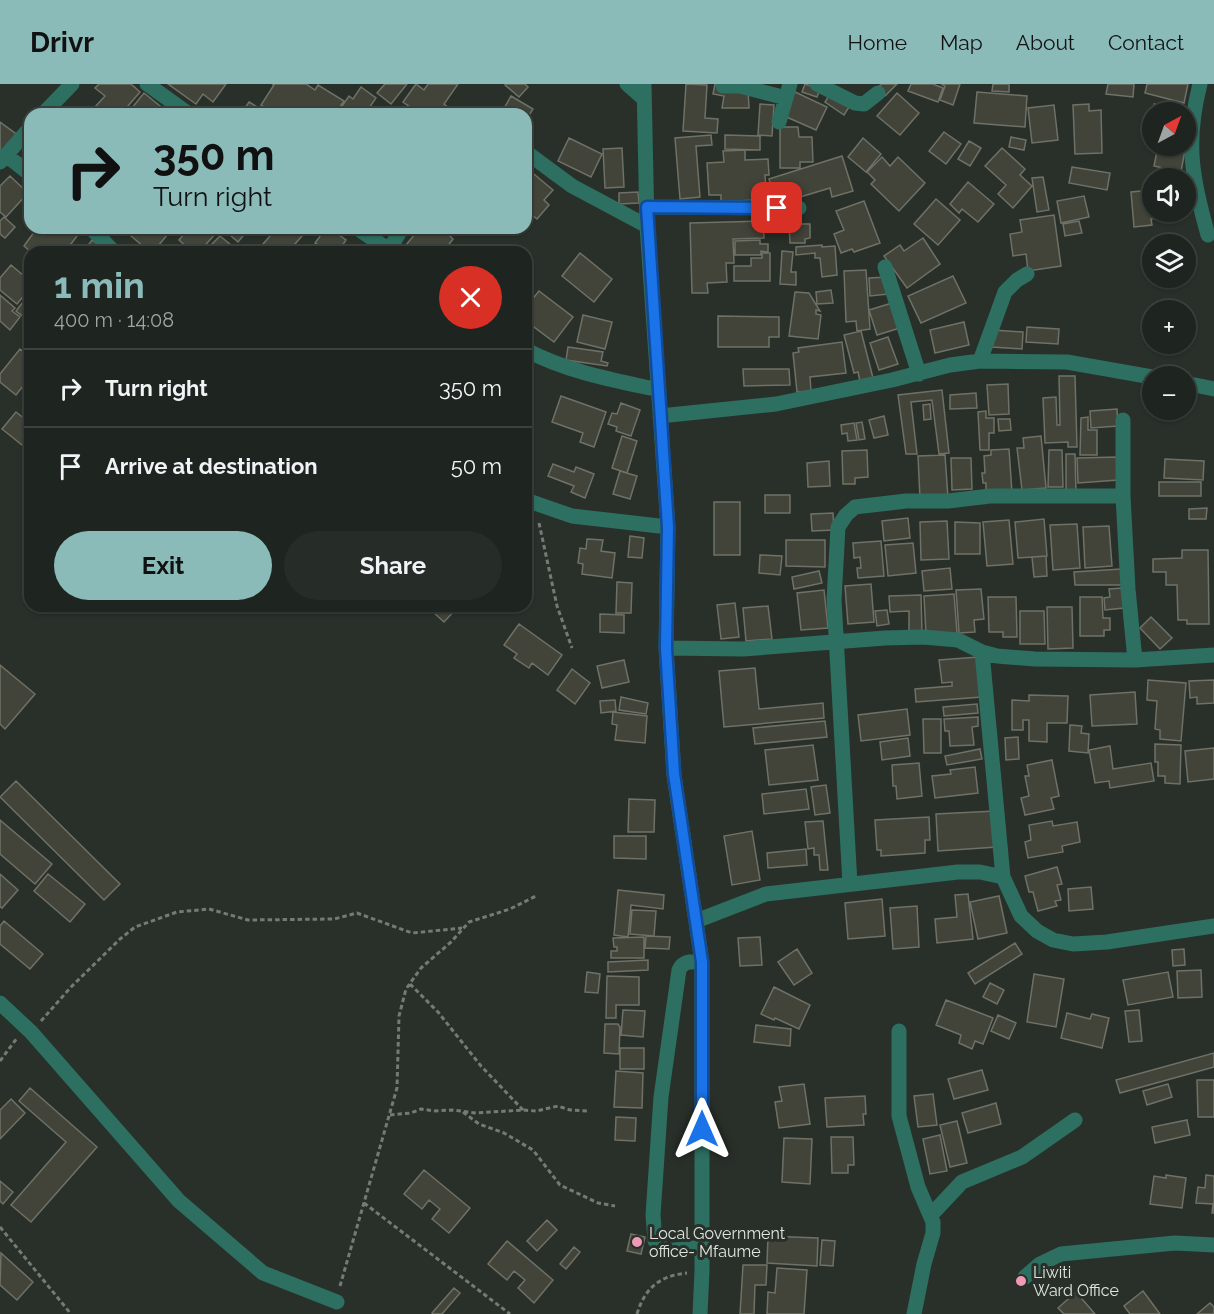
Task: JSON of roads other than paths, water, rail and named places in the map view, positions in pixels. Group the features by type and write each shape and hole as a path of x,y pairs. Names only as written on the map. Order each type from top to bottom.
{"street":[{"path":"49,108 72,84"},
{"path":"147,84 181,108"},
{"path":"627,84 644,92 647,226 668,527 666,648 674,774 702,962 700,1314"},
{"path":"817,84 855,103 864,104 878,93"},
{"path":"1200,84 1194,106 1190,149 1196,193 1208,236"},
{"path":"723,86 788,91 779,122"},
{"path":"24,135 3,159 24,171"},
{"path":"532,156 572,186 647,226"},
{"path":"647,207 799,208"},
{"path":"97,234 108,246"},
{"path":"366,234 383,246"},
{"path":"885,267 919,374"},
{"path":"980,361 1005,292 1027,274"},
{"path":"532,353 550,363 590,375 659,390"},
{"path":"660,416 776,404 919,374 950,365 980,361 1067,362 1142,375"},
{"path":"1196,385 1214,389"},
{"path":"1123,420 1123,496 1128,589 1135,660"},
{"path":"850,884 834,600 838,527 846,515 855,507 906,501 948,501 990,496 1123,496"},
{"path":"532,502 572,516 668,527"},
{"path":"666,648 742,649 923,637 958,640 982,652 997,656 1135,660 1214,655"},
{"path":"982,652 1003,877 1021,916 1037,931 1053,940 1073,944 1107,942 1214,926"},
{"path":"696,921 766,894 958,872 980,872 1003,877"},
{"path":"702,962 687,962 682,964 679,970 661,1097 653,1215 655,1241 666,1251 702,1247"},
{"path":"0,1003 28,1029 179,1201 263,1273 337,1302"},
{"path":"899,1031 899,1116 918,1187 931,1215 933,1233 914,1314"},
{"path":"931,1215 962,1182 1022,1158 1075,1120"},
{"path":"1025,1277 1040,1264 1061,1254 1175,1243 1214,1245"}],"place":[{"name":"Local Government office- Mfaume","path":"637,1242"},
{"name":"Liwiti Ward Office","path":"1021,1281"}]}
